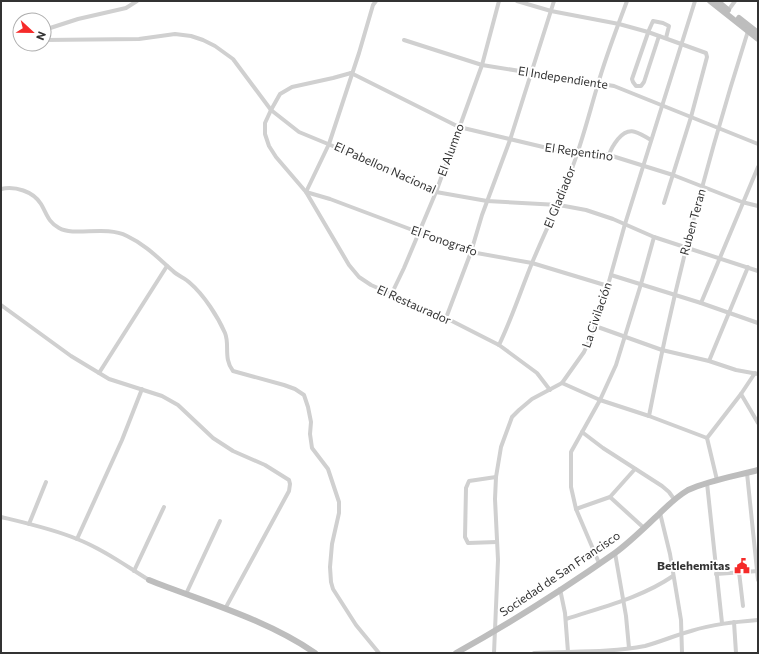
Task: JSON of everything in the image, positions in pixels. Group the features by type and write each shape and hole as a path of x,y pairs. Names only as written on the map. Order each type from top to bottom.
{"street":[{"path":"52,27 78,19 126,8 137,1"},
{"path":"306,192 328,144 373,5 376,1"},
{"name":"El Alumno","path":"391,295 420,232 436,192 482,65 499,1"},
{"path":"517,1 551,11 619,24 648,32 706,53 707,56 691,118 664,203"},
{"path":"446,318 472,252 487,201 510,140 554,1"},
{"name":"El Gladiador","path":"499,345 510,322 532,263 550,221 559,205 578,154 598,82 627,1"},
{"name":"La Civilación","path":"494,653 498,560 495,499 496,477 501,447 512,417 532,399 562,383 584,352 595,326 608,286 625,224 695,1"},
{"path":"710,1 758,33"},
{"path":"717,1 727,12 758,39"},
{"path":"727,12 735,1"},
{"path":"659,36 644,82 641,86 636,86 632,79 653,21 668,25 669,28 666,38"},
{"name":"Ruben Teran","path":"650,416 662,350 686,249 718,128 748,31"},
{"name":"El Pabellon Nacional","path":"52,41 139,39 174,34 190,36 215,46 233,59 271,110 299,132 386,168 436,192 487,201 559,205 586,210 686,249 758,271"},
{"name":"El Independiente","path":"404,40 482,65 598,82 614,86 758,144"},
{"name":"El Repentino","path":"351,73 459,127 510,140 578,154 591,152 610,155 673,175 742,202 758,206"},
{"name":"El Restaurador","path":"351,73 292,87 280,94 265,123 265,134 269,146 276,157 306,192 349,265 359,277 391,295 446,318 499,345 537,373 550,390"},
{"path":"610,155 614,144 628,130 651,140"},
{"path":"701,303 742,202 758,167"},
{"path":"1,189 21,189 32,195 38,200 52,224 61,229 74,231 118,232 153,252 174,272 190,283 206,301 218,319 226,335 229,366 233,371 284,385 295,389 304,396 311,422 310,434 312,448 328,469 339,502 339,513 332,544 330,567 333,589 365,637 379,653"},
{"name":"El Fonografo","path":"306,192 330,199 472,252 532,263 608,286"},
{"path":"599,563 576,509 571,487 571,452 600,400 616,365 654,237"},
{"path":"99,373 168,266"},
{"path":"709,361 748,267"},
{"path":"611,275 701,303 758,323"},
{"path":"1,305 71,356 109,379 162,396 178,405 213,438 233,451 265,465 289,480 289,491 225,609"},
{"path":"595,326 662,350 709,361 731,369 756,373 707,438"},
{"path":"562,383 600,400 650,416 707,438"},
{"path":"78,539 122,440 142,389"},
{"path":"741,394 758,423"},
{"path":"582,432 602,448 635,468 669,492 674,499"},
{"path":"707,438 717,480"},
{"path":"576,509 610,497 635,468"},
{"name":"Sociedad de San Francisco","path":"456,653 495,632 615,553 674,499 707,483 758,470"},
{"path":"747,473 758,580"},
{"path":"496,477 469,481 466,488 465,537 468,543 497,542"},
{"path":"29,524 46,482"},
{"path":"707,483 722,623"},
{"path":"610,497 644,528"},
{"path":"134,571 164,507"},
{"path":"660,513 670,554 681,620 682,653"},
{"path":"1,517 78,539 107,554 149,580 273,629 315,653"},
{"path":"186,594 220,521"},
{"path":"615,553 626,616 629,648"},
{"path":"716,574 758,571"},
{"path":"739,572 744,606"},
{"path":"566,619 641,594 674,576"},
{"path":"560,589 566,619 568,652"},
{"path":"534,653 601,651 646,646 722,623 758,620"},
{"path":"734,622 736,653"}],"place":[{"name":"Betlehemitas","path":"742,566"}]}
